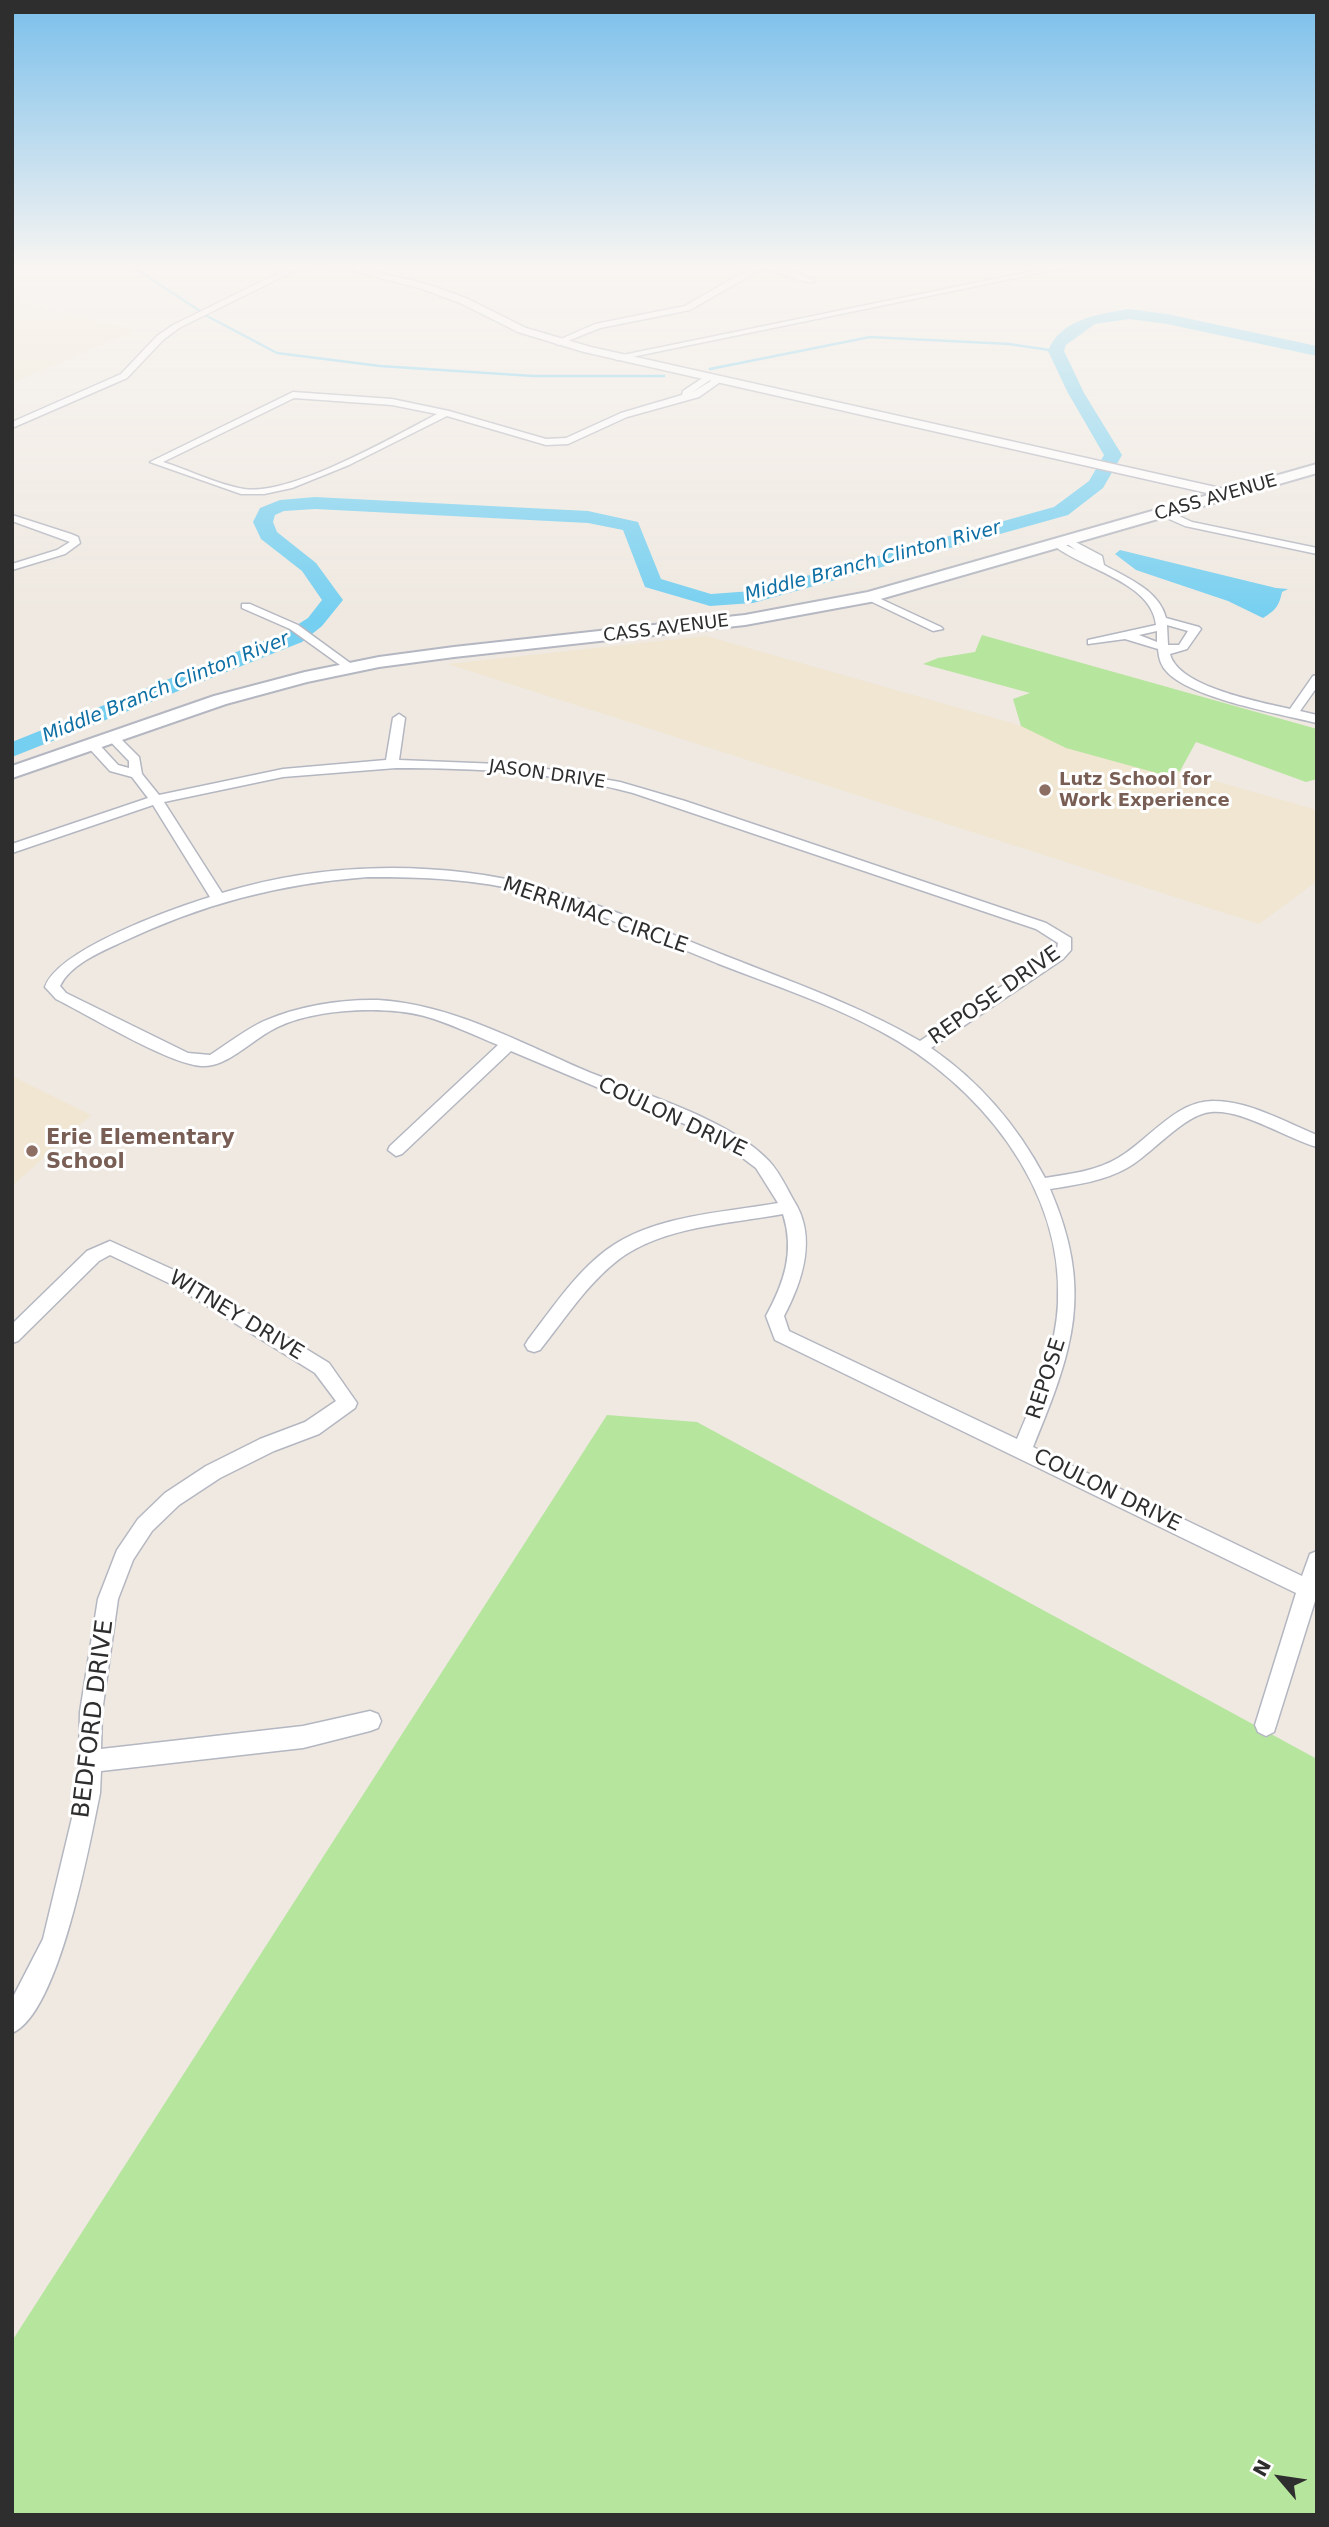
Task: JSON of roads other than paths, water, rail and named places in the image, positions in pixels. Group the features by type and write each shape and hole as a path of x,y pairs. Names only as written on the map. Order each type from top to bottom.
{"main road":[{"name":"CASS AVENUE","path":"12,772 111,736 252,691 351,668 454,652 745,620 870,597 1317,468"}],"street":[{"path":"12,425 108,383"},
{"path":"686,397 686,393 694,387 708,383"},
{"path":"446,413 315,477 257,492 244,492 155,462 293,395 393,402 446,413 546,442 561,443 624,415 686,397 709,383"},
{"path":"715,383 1229,494"},
{"path":"1164,513 1189,524 1317,551"},
{"path":"12,518 67,536 74,539 75,543 61,552 12,566"},
{"path":"1063,542 1149,596 1160,610 1170,669 1193,684 1317,719"},
{"path":"870,597 937,629"},
{"path":"246,606 294,627 351,668"},
{"path":"1092,642 1162,624 1195,629 1183,647 1165,650 1126,635"},
{"path":"1293,713 1317,678"},
{"path":"392,762 399,718"},
{"path":"111,736 135,760 136,774 155,798 218,898"},
{"path":"91,743 114,768 136,774"},
{"name":"JASON DRIVE","path":"12,849 79,822 155,798 283,771 392,762 499,766 609,783 1041,926 1066,941"},
{"name":"MERRIMAC CIRCLE","path":"52,987 59,975 86,956 163,918 218,898 308,878 361,873 436,875 504,883 575,904 832,1002 920,1048 965,1082 985,1102 1012,1137 1039,1185"},
{"name":"REPOSE DRIVE","path":"920,1048 1058,956 1064,950 1066,941"},
{"name":"COULON DRIVE","path":"52,987 61,996 184,1057 203,1061 218,1057 250,1035 282,1020 311,1011 359,1005 404,1007 424,1011 730,1141 761,1162 775,1180 795,1223 799,1255 794,1281 775,1316 781,1335 1312,1591"},
{"path":"396,1150 508,1045"},
{"path":"1039,1185 1090,1175 1120,1164 1186,1116 1211,1106 1230,1109 1317,1141"},
{"name":"REPOSE","path":"1022,1450 1059,1354 1066,1304 1064,1258 1052,1215 1039,1185"},
{"path":"534,1345 597,1270 624,1247 658,1232 790,1208"},
{"name":"WITNEY DRIVE","path":"12,1336 93,1256 110,1247 181,1281 322,1368 348,1403"},
{"name":"BEDFORD DRIVE","path":"12,2021 27,1999 54,1941 89,1793 91,1713 108,1600 124,1556 145,1525 172,1499 213,1472 267,1445 312,1428 348,1403"},
{"path":"1266,1725 1312,1591 1317,1560"},
{"path":"89,1761 303,1737 370,1721"}],"water":[{"path":"1120,550 1288,589 1282,592 1274,610 1263,618 1228,601 1136,570 1115,554"}],"waterway":[{"name":"Middle Branch Clinton River","path":"12,750 294,637 315,622 333,600 309,567 268,535 263,522 267,512 280,506 315,503 588,517 631,526 652,583 710,600 753,597 1061,511 1096,484 1113,455 1071,383"}],"place":[{"name":"Lutz School for Work Experience","path":"1045,790"},
{"name":"Erie Elementary School","path":"32,1151"}]}
